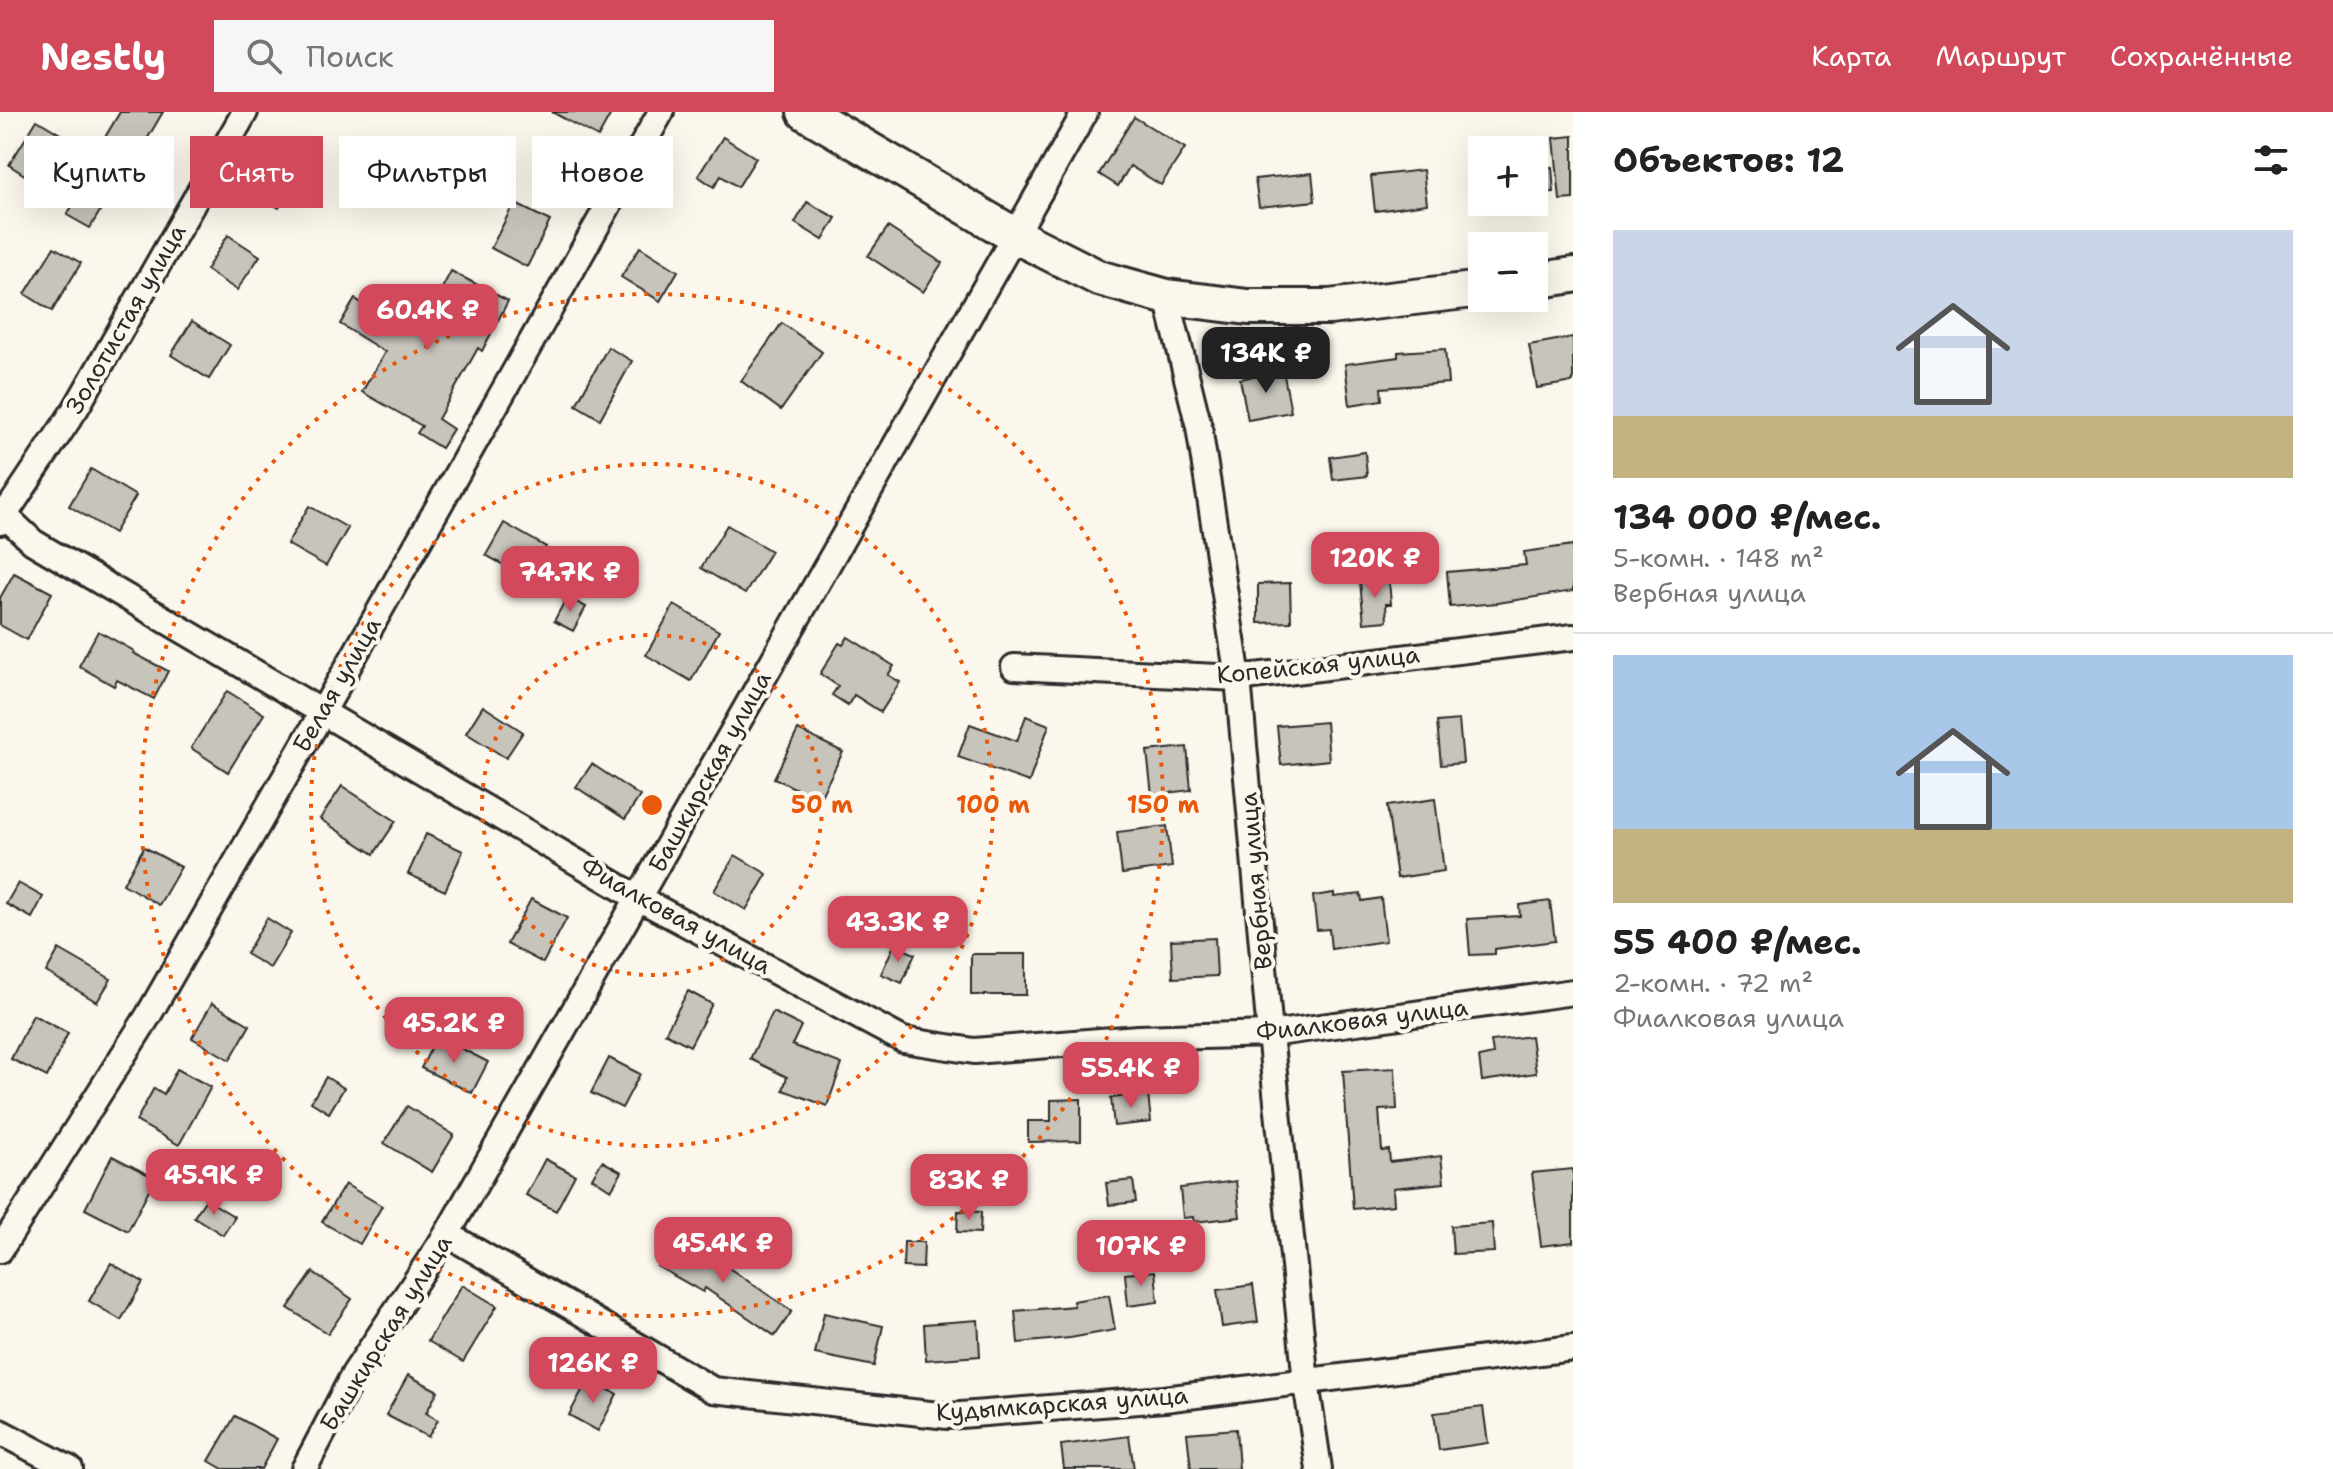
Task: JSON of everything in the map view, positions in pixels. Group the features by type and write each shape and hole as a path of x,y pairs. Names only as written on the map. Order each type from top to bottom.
{"street":[{"name":"Золотистая улица","path":"2,516 76,408 245,112"},
{"name":"Белая улица","path":"0,1250 148,1016 661,112"},
{"path":"805,112 1014,235 1099,278 1167,297 1248,307 1329,307 1468,291"},
{"name":"Башкирская улица","path":"304,1469 354,1374 447,1234 1085,112"},
{"path":"1548,279 1573,275"},
{"name":"Вербная улица","path":"1167,297 1199,427 1238,678 1270,1034 1306,1382 1319,1469"},
{"name":"Фиалковая улица","path":"2,516 33,542 638,898 903,1040 974,1051 1138,1038 1270,1034 1573,992"},
{"name":"Копейская улица","path":"1014,667 1238,678 1573,637"},
{"name":"Кудымкарская улица","path":"447,1234 713,1390 948,1416 1164,1399 1573,1348"},
{"path":"0,1432 70,1469"}],"building":[{"path":"120,112 163,112 149,136 106,136"},
{"path":"552,112 612,112 596,136"},
{"path":"1134,117 1185,148 1161,185 1130,166 1118,186 1099,174"},
{"path":"37,120 62,135 61,136 27,136"},
{"path":"1573,136 1573,199 1560,200 1554,138"},
{"path":"723,137 756,158 738,187 721,176 714,187 698,176"},
{"path":"24,141 24,175 9,165"},
{"path":"1548,167 1552,167 1554,192 1548,192"},
{"path":"1423,170 1427,204 1375,211 1371,176"},
{"path":"1312,173 1315,201 1259,207 1255,179"},
{"path":"807,202 836,218 823,240 795,223"},
{"path":"516,204 550,221 527,267 491,248"},
{"path":"71,208 102,208 90,228 67,215"},
{"path":"888,227 942,263 923,292 868,256"},
{"path":"228,235 260,256 237,290 206,270"},
{"path":"54,247 81,263 52,311 25,294"},
{"path":"640,247 678,271 660,301 621,277"},
{"path":"451,271 508,301 482,351 478,348 438,419 453,429 441,448 417,433 422,426 362,392 385,352 340,324 355,299 418,334"},
{"path":"192,321 230,345 209,379 171,355"},
{"path":"782,323 822,352 781,410 741,381"},
{"path":"1573,337 1573,382 1537,388 1529,345"},
{"path":"608,347 632,361 600,419 576,405"},
{"path":"1445,349 1448,383 1381,388 1382,400 1350,405 1345,364 1398,357 1398,352"},
{"path":"1283,370 1291,412 1248,420 1240,379"},
{"path":"1365,452 1367,476 1333,480 1330,457"},
{"path":"91,469 136,496 114,533 69,506"},
{"path":"309,506 348,528 326,566 287,544"},
{"path":"504,523 546,547 528,579 486,555"},
{"path":"727,525 771,551 745,594 701,568"},
{"path":"1573,545 1573,591 1450,607 1447,572 1526,565 1524,552"},
{"path":"14,573 52,593 27,640 0,625 0,598"},
{"path":"1389,580 1391,604 1386,604 1387,621 1364,623 1360,582"},
{"path":"1290,583 1291,622 1258,623 1258,584"},
{"path":"567,597 586,607 573,631 554,621"},
{"path":"674,605 719,631 691,681 646,655"},
{"path":"98,631 168,671 154,699 117,680 114,686 79,666"},
{"path":"848,637 894,666 888,675 900,682 881,712 854,695 848,705 832,695 838,686 820,674 839,643 843,645"},
{"path":"227,691 264,714 228,772 191,748"},
{"path":"483,706 523,732 506,758 466,733"},
{"path":"1026,716 1049,725 1029,782 958,757 970,724 1017,741"},
{"path":"1459,720 1463,763 1441,765 1437,722"},
{"path":"1326,722 1329,760 1281,765 1277,726"},
{"path":"798,730 843,752 819,800 774,778"},
{"path":"1187,747 1191,790 1152,795 1147,751"},
{"path":"592,764 640,796 625,819 576,787"},
{"path":"342,786 396,821 374,854 320,819"},
{"path":"1435,799 1444,871 1397,878 1387,806"},
{"path":"1167,826 1172,867 1122,874 1117,832"},
{"path":"426,834 463,851 445,891 408,874"},
{"path":"144,847 181,867 159,905 123,884"},
{"path":"735,855 767,874 746,910 714,891"},
{"path":"18,883 43,897 32,918 6,904"},
{"path":"1334,893 1334,897 1361,894 1362,901 1381,898 1386,941 1331,949 1329,929 1317,930 1313,896"},
{"path":"531,899 567,918 543,963 507,944"},
{"path":"1550,901 1555,941 1495,949 1495,954 1470,955 1467,919 1520,916 1519,905"},
{"path":"267,918 291,933 270,968 246,954"},
{"path":"1215,938 1217,976 1173,978 1171,940"},
{"path":"894,945 915,954 902,983 881,974"},
{"path":"59,949 111,979 97,1002 46,972"},
{"path":"971,954 1026,954 1026,995 971,995"},
{"path":"688,991 712,1004 690,1046 665,1033"},
{"path":"212,1003 250,1025 230,1060 192,1038"},
{"path":"773,1012 801,1026 792,1045 842,1064 827,1106 783,1090 787,1077 750,1059"},
{"path":"33,1015 68,1033 47,1077 11,1059"},
{"path":"437,1036 488,1062 472,1093 421,1068"},
{"path":"1531,1036 1536,1073 1482,1081 1479,1057 1493,1054 1491,1041"},
{"path":"609,1058 640,1074 622,1108 591,1093"},
{"path":"1395,1068 1397,1109 1379,1110 1382,1151 1389,1150 1390,1162 1441,1156 1444,1183 1393,1188 1394,1205 1353,1209 1343,1071"},
{"path":"177,1069 211,1087 179,1145 136,1121 154,1088 164,1094"},
{"path":"326,1077 344,1088 329,1113 311,1102"},
{"path":"1148,1094 1151,1122 1114,1126 1111,1098"},
{"path":"1081,1099 1081,1141 1028,1142 1028,1121 1051,1121 1051,1100"},
{"path":"407,1106 454,1135 432,1172 384,1143"},
{"path":"112,1156 155,1178 128,1231 85,1209"},
{"path":"545,1159 575,1175 556,1211 526,1195"},
{"path":"602,1161 622,1172 611,1190 592,1178"},
{"path":"1573,1169 1573,1242 1541,1246 1532,1173"},
{"path":"1133,1180 1136,1202 1109,1205 1106,1183"},
{"path":"1236,1181 1240,1217 1194,1222 1193,1217 1183,1218 1180,1188"},
{"path":"345,1184 382,1206 360,1244 322,1222"},
{"path":"206,1199 235,1217 223,1235 194,1217"},
{"path":"958,1211 981,1212 980,1233 957,1232"},
{"path":"1492,1223 1494,1252 1453,1254 1451,1226"},
{"path":"674,1236 720,1262 792,1311 775,1336 705,1288 703,1292 657,1266"},
{"path":"904,1242 924,1242 923,1268 903,1267"},
{"path":"111,1263 143,1282 121,1320 89,1301"},
{"path":"1155,1271 1158,1302 1128,1306 1125,1274"},
{"path":"313,1272 352,1299 328,1334 288,1308"},
{"path":"462,1285 497,1306 463,1362 428,1341"},
{"path":"1253,1285 1258,1322 1222,1327 1217,1290"},
{"path":"1109,1295 1115,1330 1018,1343 1015,1311 1074,1306 1073,1301"},
{"path":"824,1313 883,1326 874,1366 815,1354"},
{"path":"978,1320 980,1356 926,1360 924,1324"},
{"path":"408,1375 438,1391 426,1413 438,1420 428,1437 386,1415"},
{"path":"588,1379 617,1394 598,1431 569,1415"},
{"path":"1483,1407 1488,1443 1439,1450 1434,1413"},
{"path":"235,1416 277,1439 261,1469 223,1469 209,1461"},
{"path":"1236,1429 1239,1469 1191,1469 1187,1433"},
{"path":"1129,1436 1134,1469 1064,1469 1061,1445"}]}
